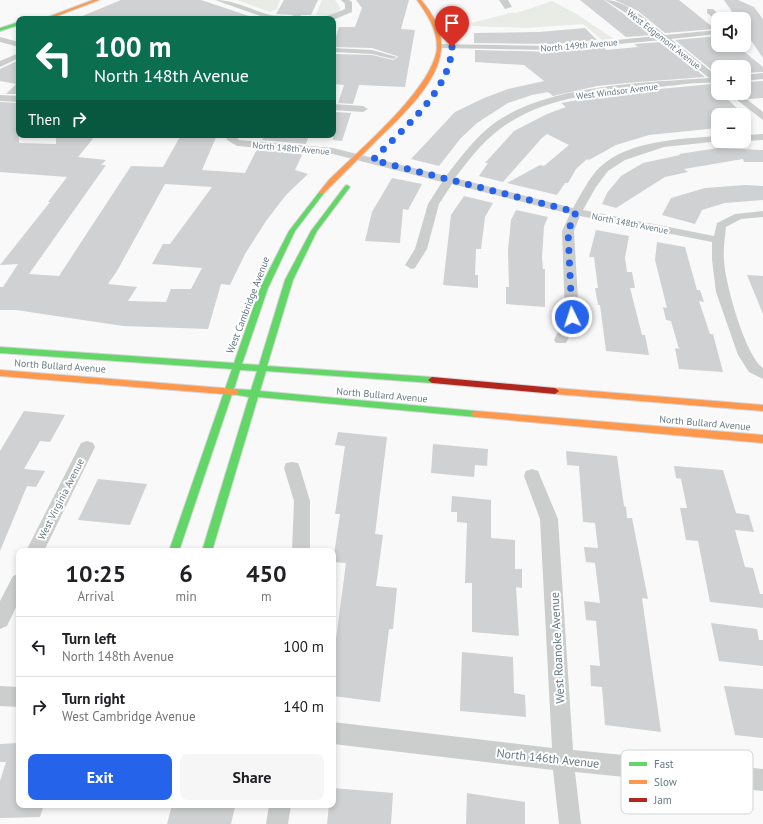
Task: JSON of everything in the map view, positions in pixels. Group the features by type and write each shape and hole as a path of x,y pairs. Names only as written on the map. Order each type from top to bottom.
{"street":[{"path":"35,16 81,0"},
{"path":"53,16 97,0"},
{"path":"219,0 267,16"},
{"path":"336,16 349,10 349,4 345,0"},
{"name":"West Cambridge Avenue","path":"175,548 265,286 286,241 312,204 422,89 433,71 438,55 438,36 433,20 419,0"},
{"name":"West Edgemont Avenue","path":"613,0 637,16 711,75"},
{"path":"0,30 16,24"},
{"path":"0,38 16,30"},
{"name":"North 149th Avenue","path":"439,46 452,51 548,48 711,33"},
{"path":"451,36 452,51"},
{"path":"0,38 16,44"},
{"path":"336,50 372,52 393,57"},
{"path":"5,52 16,55"},
{"path":"0,64 16,56"},
{"path":"751,77 763,76"},
{"name":"West Windsor Avenue","path":"411,265 421,249 430,212 436,198 479,143 498,125 541,104 590,92 711,81"},
{"path":"0,98 16,99"},
{"path":"742,100 763,117"},
{"path":"336,108 363,109"},
{"path":"751,138 763,137"},
{"name":"North 148th Avenue","path":"234,139 375,157 450,180 576,212 718,240"},
{"path":"561,340 572,317 568,231 576,212 591,186 604,170 621,158 664,144 711,140"},
{"path":"362,171 375,157"},
{"path":"208,548 289,280 306,244 332,204 352,182"},
{"path":"760,373 750,365 745,355 720,286 716,262 721,225 739,216 763,214"},
{"name":"North Bullard Avenue","path":"0,350 262,368 763,408"},
{"name":"North Bullard Avenue","path":"0,373 254,393 269,396 763,439"},
{"name":"West Virginia Avenue","path":"37,548 88,447"},
{"path":"292,468 302,502 302,548"},
{"name":"West Roanoke Avenue","path":"532,476 549,519 563,760 570,824"},
{"path":"0,620 16,588"},
{"path":"0,696 16,697"},
{"name":"North 146th Avenue","path":"336,733 621,766"},
{"name":"North 146th Avenue","path":"753,779 763,780"},
{"path":"277,824 280,808"}],"shaded area":[{"path":"237,0 280,0 277,9 270,12"},
{"path":"322,0 335,0 341,9 331,16 316,15"},
{"path":"552,1 575,13 614,39 602,40 583,24 525,28 472,26 471,23 507,13 517,13"}],"building":[{"path":"121,0 201,0 249,16 82,16"},
{"path":"284,0 318,0 311,15 294,16 276,14"},
{"path":"356,0 409,0 401,29 415,30 405,87 359,85 353,104 338,103 344,85 336,84 336,54 372,55 393,60 398,57 372,48 336,47 336,37 339,27 355,27 362,8"},
{"path":"580,0 604,0 653,35 626,37"},
{"path":"615,0 679,0 711,26 711,29 665,33 638,11"},
{"path":"724,0 738,0 754,7 763,19 763,58 751,40 751,12 732,12"},
{"path":"585,28 597,40 554,44 474,43 474,33 539,32"},
{"path":"711,37 711,52 745,52 763,67 763,72 751,73 751,60 711,60 711,69 675,40"},
{"path":"662,42 705,77 597,86 553,96 548,92 532,95 508,103 477,123 460,139 439,166 411,159 455,112 484,98 508,89 544,81 524,65 475,62 475,50 554,52 604,47 606,50 638,47 634,44"},
{"path":"16,61 16,84 0,81 0,69"},
{"path":"763,81 763,98 751,99 751,82"},
{"path":"16,84 16,94 6,94"},
{"path":"711,84 711,100 728,100 737,108 711,108 711,129 649,135 616,145 589,160 587,159 576,169 568,183 565,183 557,195 507,183 540,165 544,166 569,145 547,134 503,182 479,176 488,163 485,163 514,131 547,114 566,107 561,103 617,93"},
{"path":"0,102 16,103 16,138 19,138 19,143 56,144 56,138 94,138 78,157 106,160 101,165 106,165 29,274 59,276 131,166 163,167 179,138 216,138 202,170 245,173 257,149 303,153 295,170 308,174 286,195 266,221 245,254 230,285 221,284 208,329 123,326 16,310 0,310 0,287 3,287 18,264 0,265 50,202 48,202 67,177 0,172","holes":["165,184 212,187 170,244 163,244 152,264 202,268 191,289 171,289 166,302 128,301 137,287 108,284 117,271"]},
{"path":"336,112 351,113 342,141 333,140 333,138 336,138"},
{"path":"263,138 308,138 306,144 262,140"},
{"path":"718,148 763,150 763,162 744,162 743,159 684,169 688,172 665,177 616,208 602,204 607,193 621,176 643,163 680,155 679,154"},
{"path":"392,178 422,184 408,210 403,209 400,243 365,241 372,212"},
{"path":"745,185 763,186 763,200 725,203 702,210 695,224 662,215 671,198 705,188"},
{"path":"464,196 493,203 485,217 481,249 476,249 475,275 478,275 478,288 443,285 451,215"},
{"path":"516,210 548,217 544,226 542,258 543,269 545,269 545,307 506,304 506,287 509,287 508,250 511,220"},
{"path":"596,230 629,236 625,258 627,272 632,272 635,288 630,288 642,335 645,335 649,355 606,351 600,305 598,305 595,288 598,288 594,257 589,257"},
{"path":"657,242 685,247 697,290 700,290 704,302 699,301 710,334 713,334 723,372 679,369 675,348 679,349 671,321 666,320 663,307 667,308 655,260"},
{"path":"747,275 763,276 763,314"},
{"path":"24,411 65,415 50,442 40,441 24,469 45,471 36,487 27,486 0,551 0,451"},
{"path":"338,432 387,437 375,534 383,535 376,586 397,588 393,629 389,629 380,702 336,696 336,639 346,563 336,562 335,548 340,514 335,514 345,446 335,445"},
{"path":"433,444 488,449 487,466 475,465 474,477 431,473"},
{"path":"566,451 617,456 624,506 626,507 627,518 632,518 648,599 642,598 661,732 605,725 602,687 591,686 590,665 600,666 596,621 586,620 584,601 600,603 595,563 586,562 584,547 598,548 595,523 583,522 579,466 567,465"},
{"path":"674,466 723,470 736,513 749,515 754,532 735,530 745,567 753,568 760,594 763,594 763,608 710,602 698,541 686,540 680,508 687,508 681,479 676,478"},
{"path":"98,479 147,484 130,525 78,520"},
{"path":"452,496 491,500 491,538 515,540 515,569 522,569 522,588 516,587 519,636 472,632 472,583 465,583 467,523 457,522 457,512 451,512"},
{"path":"711,623 757,629 759,640 763,640 763,666 719,661"},
{"path":"462,652 513,657 514,693 525,695 526,717 460,711"},
{"path":"724,686 763,689 763,738 735,735"},
{"path":"16,743 16,808 43,808 40,817 0,818 0,781 6,762 0,762 0,744"},
{"path":"336,788 393,793 391,824 327,824 329,808 336,808"},
{"path":"467,793 525,802 525,824 466,824"},
{"path":"171,808 235,808 231,824 167,824"}],"traffic: fast":[{"path":"0,30 16,24"},
{"path":"208,548 289,280 314,231 347,187"},
{"path":"175,548 264,288 292,231 322,192"},
{"path":"0,350 432,380"},
{"path":"235,392 476,414"}],"traffic: slow":[{"path":"53,16 97,0"},
{"path":"322,192 395,118 421,89 431,74 438,56 438,33 428,12 419,0"},
{"path":"0,373 235,392"},
{"path":"555,391 763,408"},
{"path":"476,414 763,439"}],"traffic: jam":[{"path":"432,380 555,391"}],"route":[{"path":"452,47 450,64 442,83 425,105 373,160 576,212 568,231 568,258 572,317"}]}
